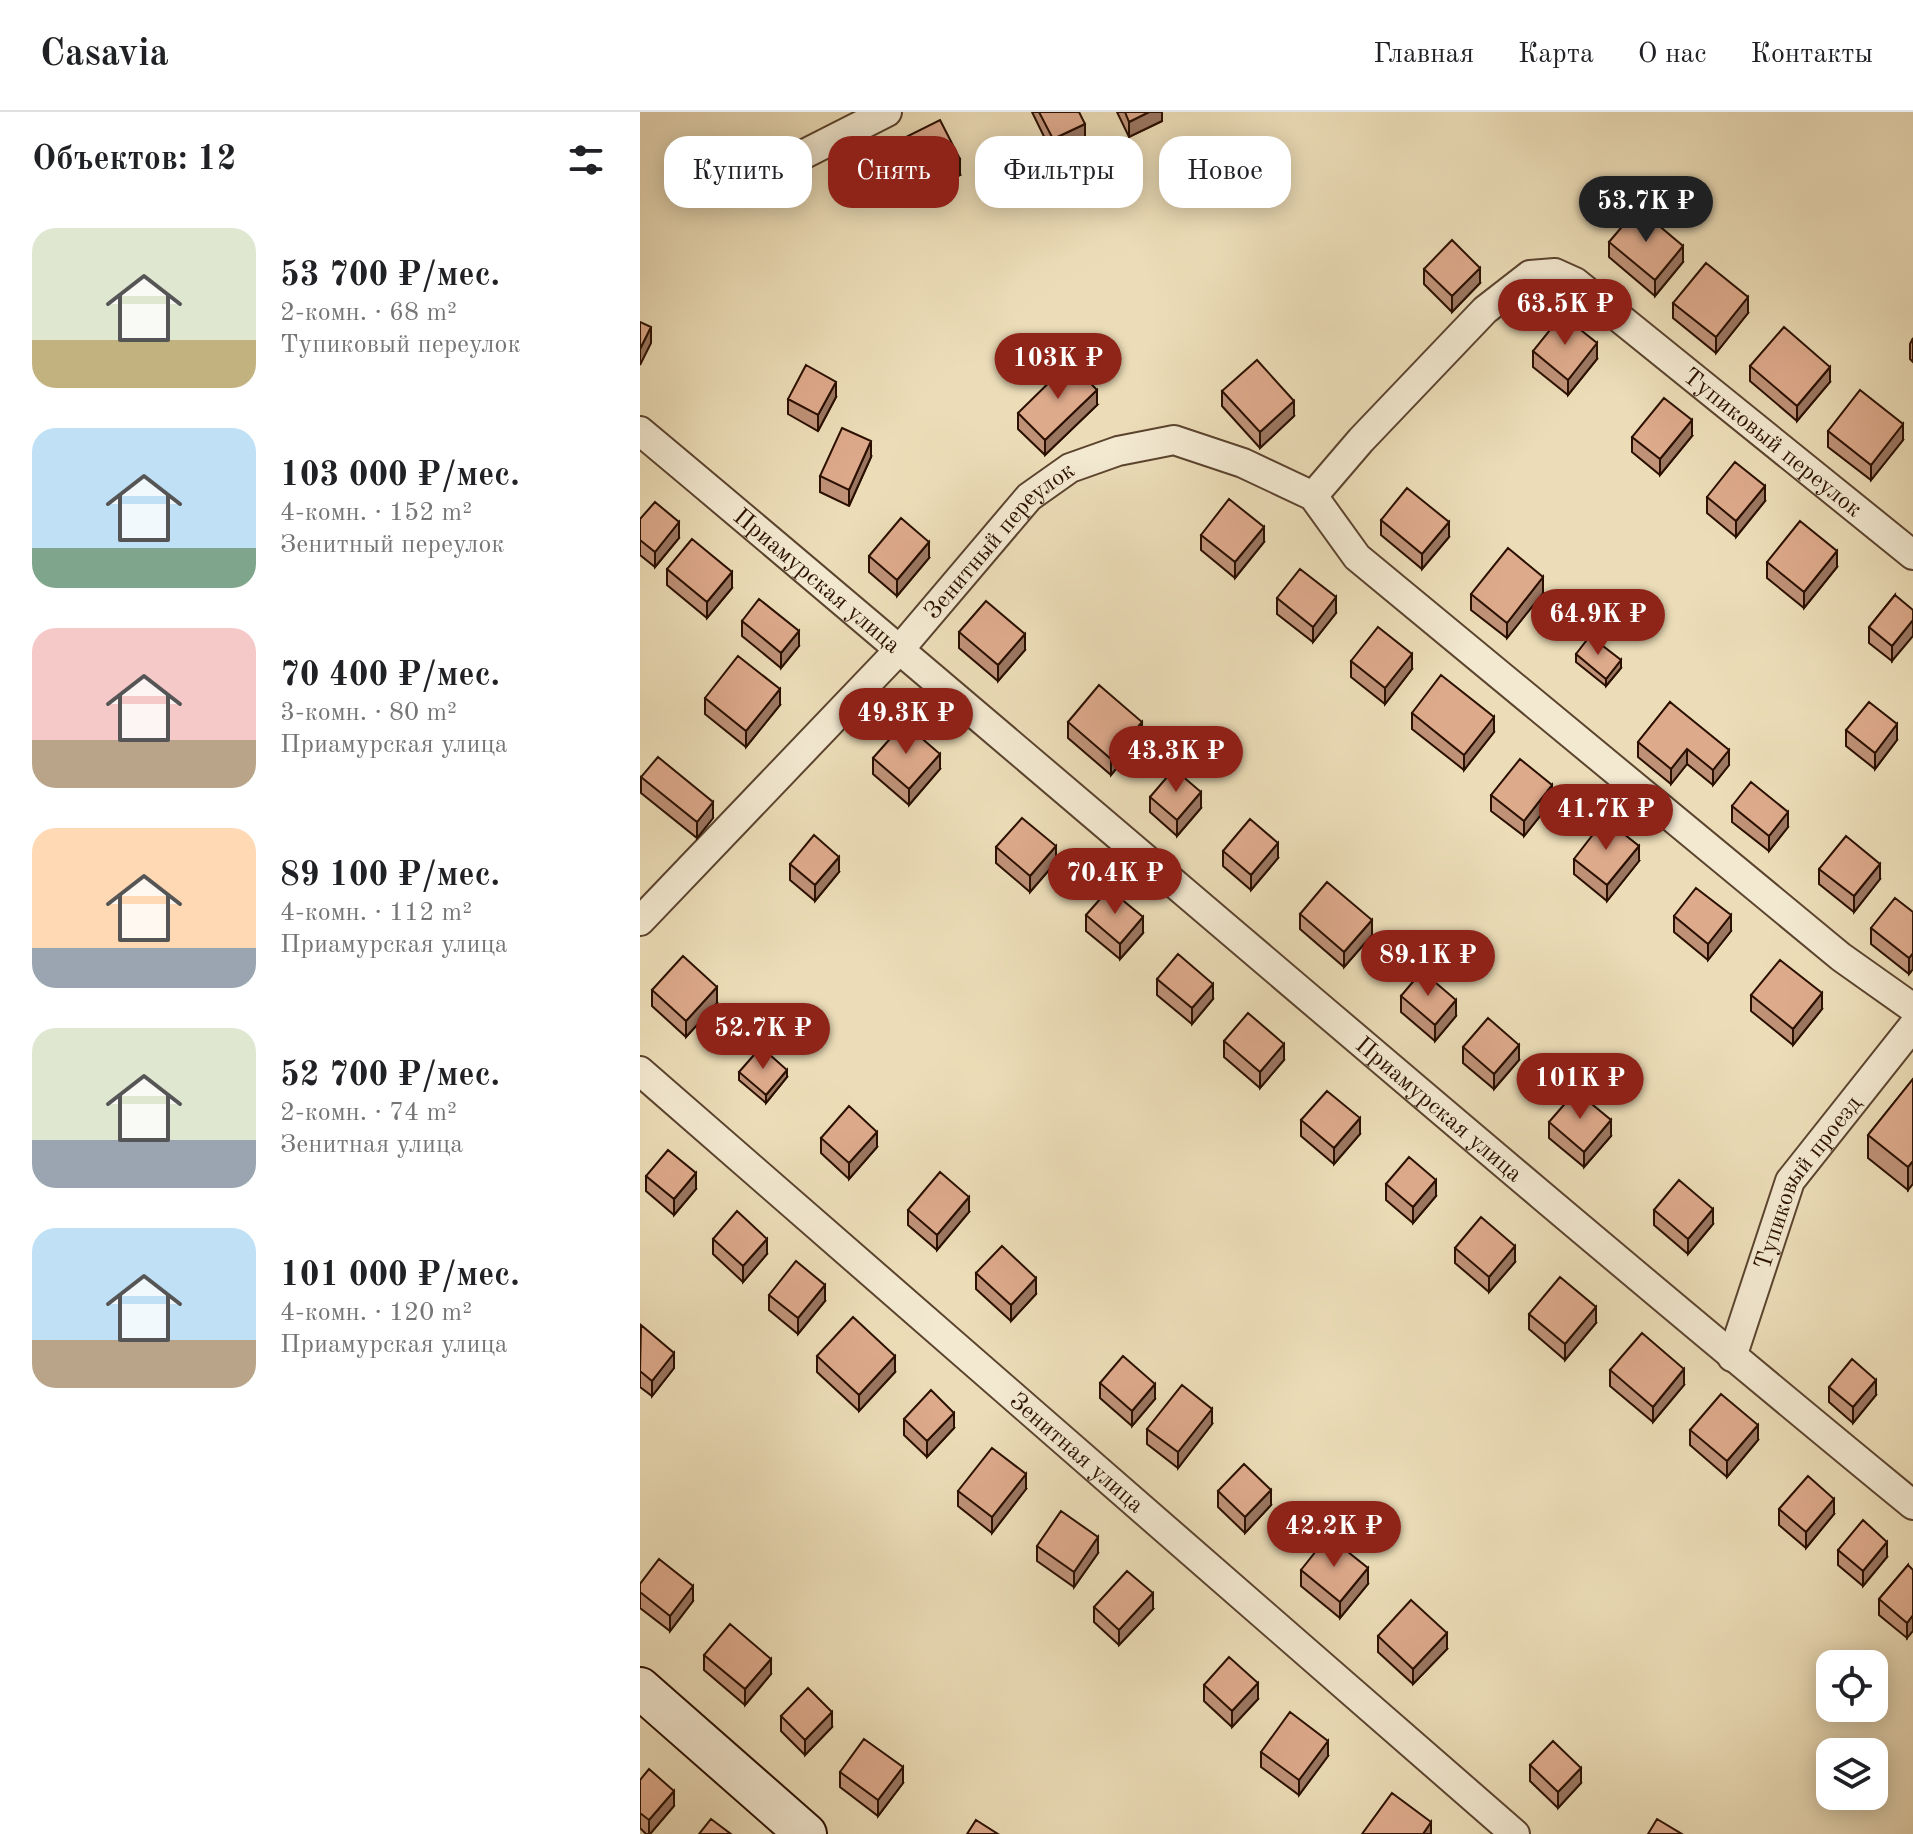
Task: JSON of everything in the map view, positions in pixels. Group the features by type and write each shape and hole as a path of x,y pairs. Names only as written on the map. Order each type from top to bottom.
{"street":[{"path":"812,150 887,112"},
{"name":"Тупиковый переулок","path":"1313,496 1361,440 1485,310 1530,275 1555,273 1575,282 1913,555"},
{"name":"Приамурская улица","path":"640,431 1732,1357 1913,1505"},
{"name":"Зенитный переулок","path":"640,921 900,649 1029,497 1070,468 1118,451 1174,440 1243,463 1313,496"},
{"path":"1313,496 1357,557 1841,957 1913,1008"},
{"name":"Тупиковый проезд","path":"1732,1357 1790,1181 1913,1026"},
{"name":"Зенитная улица","path":"640,1071 1515,1834"},
{"path":"640,1688 806,1834"}],"building":[{"path":"1039,112 1079,112 1085,124 1059,136 1051,136"},
{"path":"1125,112 1149,112 1129,122"},
{"path":"940,120 948,136 908,136"},
{"path":"1638,208 1683,246 1655,280 1609,242"},
{"path":"1452,240 1480,268 1452,296 1424,269"},
{"path":"1706,263 1748,297 1716,337 1673,303"},
{"path":"1562,315 1597,343 1568,380 1533,351"},
{"path":"640,322 651,327 640,349"},
{"path":"1784,327 1830,367 1797,406 1750,366"},
{"path":"1257,360 1294,401 1260,432 1222,391"},
{"path":"1070,362 1097,390 1045,440 1018,413"},
{"path":"806,365 836,382 818,415 788,399"},
{"path":"1860,390 1903,424 1871,465 1828,431"},
{"path":"1664,398 1692,420 1660,459 1632,437"},
{"path":"842,428 871,441 849,490 820,476"},
{"path":"1735,462 1765,486 1736,521 1707,497"},
{"path":"1407,488 1449,522 1422,554 1381,520"},
{"path":"1229,499 1264,527 1235,562 1201,535"},
{"path":"655,502 679,522 655,552 640,540 640,519"},
{"path":"901,518 929,542 897,580 869,556"},
{"path":"1800,521 1837,551 1804,592 1767,562"},
{"path":"692,539 732,572 707,602 667,569"},
{"path":"1508,548 1543,577 1507,623 1471,594"},
{"path":"1300,569 1336,597 1313,627 1277,598"},
{"path":"1895,595 1913,610 1913,620 1892,646 1869,627"},
{"path":"759,599 799,631 781,653 742,621"},
{"path":"986,601 1025,634 998,665 959,632"},
{"path":"1378,627 1412,654 1385,688 1351,661"},
{"path":"1590,636 1621,660 1606,679 1576,654"},
{"path":"738,656 780,689 746,731 705,698"},
{"path":"1441,675 1494,717 1464,755 1412,713"},
{"path":"1099,685 1142,722 1111,759 1068,722"},
{"path":"1670,702 1729,750 1713,770 1687,749 1671,769 1638,742"},
{"path":"1869,702 1897,724 1875,753 1846,730"},
{"path":"904,723 940,754 909,789 873,758"},
{"path":"658,757 713,802 697,822 641,777"},
{"path":"1520,759 1552,785 1524,821 1491,795"},
{"path":"1174,769 1201,792 1177,820 1150,797"},
{"path":"1751,782 1788,812 1769,836 1732,806"},
{"path":"1022,818 1056,846 1030,876 996,847"},
{"path":"1250,819 1278,843 1251,875 1223,851"},
{"path":"1605,819 1639,846 1607,885 1574,859"},
{"path":"814,835 839,857 815,885 790,864"},
{"path":"1846,836 1880,864 1854,896 1819,869"},
{"path":"1327,882 1372,920 1344,952 1300,914"},
{"path":"1696,888 1731,915 1708,944 1674,916"},
{"path":"1109,889 1143,917 1120,944 1086,915"},
{"path":"1895,898 1913,912 1913,953 1909,958 1871,928"},
{"path":"1178,954 1213,984 1192,1008 1157,979"},
{"path":"683,956 717,987 686,1021 652,990"},
{"path":"1780,960 1822,993 1793,1029 1751,995"},
{"path":"1422,971 1456,1000 1435,1025 1401,996"},
{"path":"1248,1013 1284,1044 1260,1072 1224,1041"},
{"path":"1488,1018 1519,1045 1494,1074 1463,1047"},
{"path":"761,1047 787,1070 766,1095 739,1072"},
{"path":"1913,1079 1913,1161 1908,1167 1868,1135"},
{"path":"1327,1091 1360,1118 1334,1148 1301,1120"},
{"path":"1576,1091 1611,1120 1584,1152 1549,1122"},
{"path":"849,1106 877,1132 849,1163 821,1138"},
{"path":"668,1150 696,1173 674,1199 646,1176"},
{"path":"1409,1157 1436,1180 1413,1207 1386,1184"},
{"path":"940,1172 969,1197 937,1235 908,1210"},
{"path":"1679,1180 1713,1209 1688,1239 1654,1210"},
{"path":"737,1211 767,1239 743,1266 713,1239"},
{"path":"1481,1217 1515,1246 1489,1277 1455,1248"},
{"path":"1002,1246 1036,1278 1011,1305 976,1273"},
{"path":"796,1261 825,1285 798,1318 769,1295"},
{"path":"1560,1277 1596,1307 1565,1344 1529,1314"},
{"path":"853,1317 895,1356 859,1395 817,1356"},
{"path":"641,1325 674,1353 652,1381 640,1371"},
{"path":"1642,1333 1684,1369 1653,1407 1610,1370"},
{"path":"1123,1356 1155,1384 1132,1411 1100,1383"},
{"path":"1852,1359 1876,1380 1853,1407 1829,1387"},
{"path":"1182,1385 1212,1409 1178,1452 1147,1429"},
{"path":"931,1390 954,1413 927,1441 904,1419"},
{"path":"1721,1394 1758,1425 1727,1461 1690,1430"},
{"path":"992,1448 1026,1474 992,1517 958,1491"},
{"path":"1244,1464 1271,1490 1245,1517 1218,1491"},
{"path":"1808,1476 1834,1499 1806,1532 1779,1509"},
{"path":"1061,1511 1098,1537 1074,1572 1037,1546"},
{"path":"1863,1520 1887,1542 1863,1571 1838,1550"},
{"path":"1328,1536 1368,1568 1340,1602 1301,1570"},
{"path":"659,1559 693,1586 670,1616 640,1592 640,1584"},
{"path":"1908,1565 1913,1570 1913,1615 1907,1623 1879,1599"},
{"path":"1127,1571 1153,1593 1119,1630 1094,1607"},
{"path":"1411,1600 1447,1633 1413,1669 1378,1636"},
{"path":"730,1624 771,1659 745,1689 704,1655"},
{"path":"1229,1657 1258,1683 1232,1711 1204,1685"},
{"path":"808,1688 832,1712 805,1740 781,1716"},
{"path":"1290,1712 1328,1741 1299,1780 1261,1752"},
{"path":"864,1739 903,1767 878,1800 840,1772"},
{"path":"1553,1741 1581,1768 1558,1792 1530,1765"},
{"path":"649,1769 674,1791 649,1820 640,1813 640,1780"},
{"path":"1392,1793 1431,1822 1423,1834 1362,1834"},
{"path":"711,1819 731,1834 699,1834"},
{"path":"1657,1819 1682,1834 1648,1834"},
{"path":"976,1820 998,1834 967,1834"}]}
